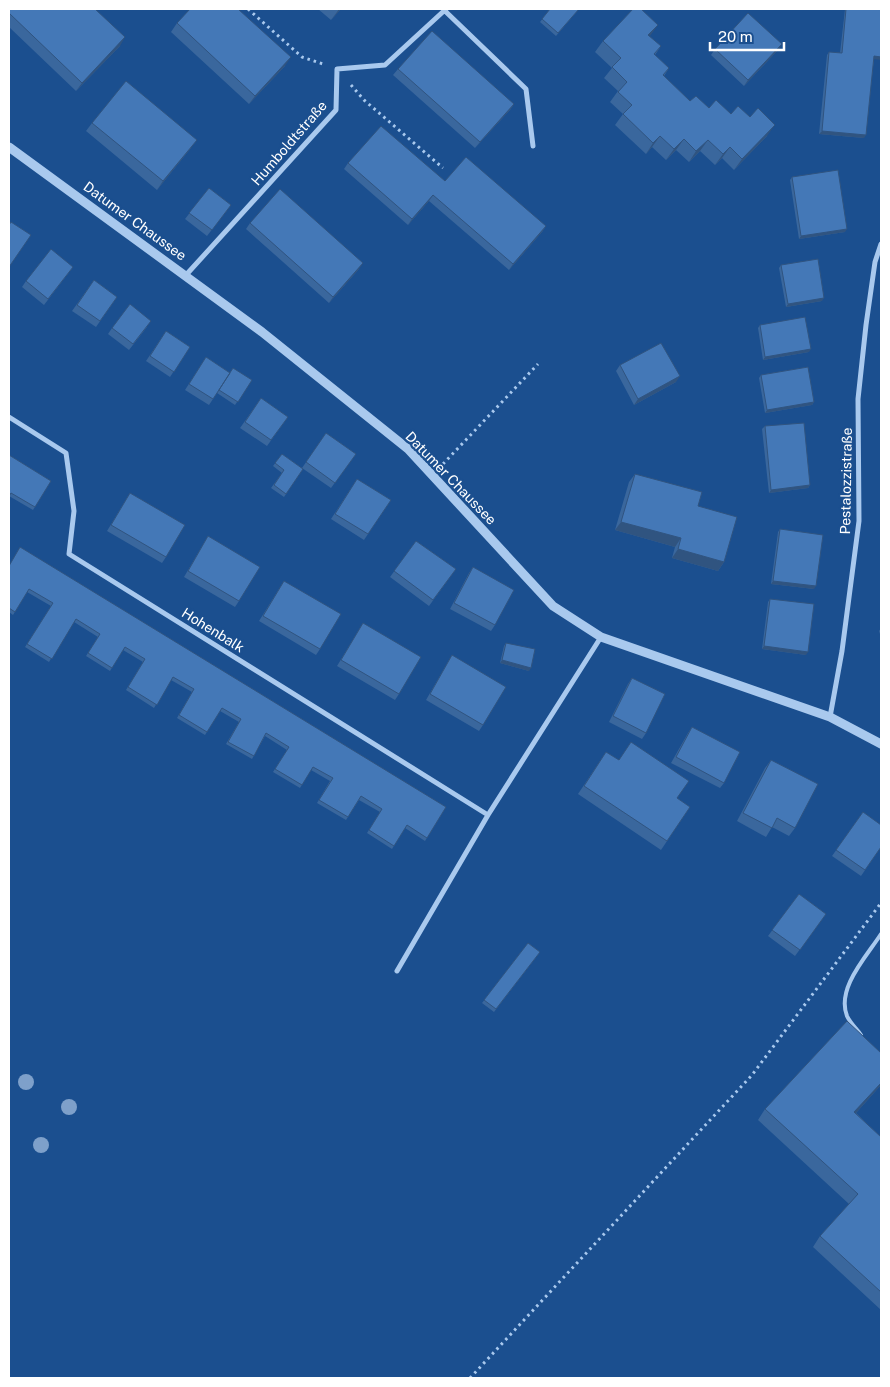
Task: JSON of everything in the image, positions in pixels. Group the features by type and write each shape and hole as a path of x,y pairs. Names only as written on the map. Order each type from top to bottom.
{"street":[{"path":"337,69 385,64 445,10 526,89 533,146"},
{"name":"Humboldtstraße","path":"186,276 336,110 337,69"},
{"name":"Datumer Chaussee","path":"9,147 262,332 408,449 553,606 601,637 830,717 881,744"},
{"name":"Pestalozzistraße","path":"830,717 842,650 859,521 858,399 875,262 881,244"},
{"name":"Hohenbalk","path":"9,417 66,453 74,511 69,554 488,815"},
{"path":"397,971 488,815 601,637"}],"lane":[{"path":"864,1039 848,1018 844,1006 847,988 881,934"}],"path":[{"path":"248,9 302,57 337,69 364,100 443,168"},
{"path":"432,475 475,433 538,364"},
{"path":"470,1378 752,1075 881,904"}],"building":[{"path":"9,9 95,9 125,37 82,83 9,13"},
{"path":"190,9 238,9 291,57 255,96 177,23"},
{"path":"550,9 579,9 558,33 542,19"},
{"path":"633,9 641,9 658,25 648,35 661,46 654,54 669,68 663,75 690,101 696,96 709,108 716,100 731,114 738,106 750,117 758,108 775,125 742,159 730,147 723,154 708,140 696,151 684,139 674,149 660,136 653,143 623,114 632,105 618,92 627,82 612,67 621,58 603,41"},
{"path":"846,9 881,9 881,57 874,56 866,135 822,131 829,52 842,53"},
{"path":"748,13 782,44 748,80 715,49"},
{"path":"432,31 514,104 480,142 398,69"},
{"path":"126,81 197,140 163,181 92,123"},
{"path":"381,126 445,181 466,157 546,226 513,264 433,195 412,219 348,163"},
{"path":"838,170 847,229 801,236 792,177"},
{"path":"209,188 231,205 212,230 189,213"},
{"path":"280,189 363,263 333,297 250,223"},
{"path":"11,222 31,235 9,267 9,225"},
{"path":"51,249 73,267 48,299 26,281"},
{"path":"818,259 824,298 788,304 781,265"},
{"path":"94,280 117,297 100,321 77,305"},
{"path":"130,304 151,321 133,344 112,328"},
{"path":"805,317 811,349 765,357 760,325"},
{"path":"166,331 190,347 174,372 150,356"},
{"path":"661,343 680,376 638,399 620,365"},
{"path":"206,357 230,373 213,399 189,384"},
{"path":"808,367 814,402 767,410 761,375"},
{"path":"233,368 252,380 238,402 219,390"},
{"path":"261,398 288,417 271,440 245,422"},
{"path":"804,423 810,485 771,490 765,426"},
{"path":"326,433 356,454 335,483 306,462"},
{"path":"282,454 303,469 286,494 274,485 284,470 275,463"},
{"path":"9,455 51,481 35,507 11,493 9,496"},
{"path":"635,474 702,492 698,506 737,517 724,562 678,549 681,538 621,522"},
{"path":"357,479 391,500 368,534 335,514"},
{"path":"130,493 185,525 166,557 111,525"},
{"path":"780,529 823,535 816,586 773,581"},
{"path":"208,536 260,567 239,601 188,571"},
{"path":"416,541 456,569 433,600 394,571"},
{"path":"20,547 446,807 427,838 407,825 394,846 369,830 382,809 361,796 348,817 319,800 333,778 313,767 302,785 275,769 289,747 266,733 254,756 228,742 241,719 222,708 207,732 179,715 194,689 173,677 157,705 128,687 145,659 125,647 112,668 88,653 100,634 76,619 52,659 27,644 53,603 29,589 15,612 9,608 9,566"},
{"path":"473,567 514,590 495,625 454,603"},
{"path":"284,581 341,614 320,649 263,616"},
{"path":"770,599 814,604 808,652 764,646"},
{"path":"363,623 421,657 399,694 341,660"},
{"path":"506,643 535,649 531,668 502,660"},
{"path":"452,655 506,687 483,725 430,694"},
{"path":"632,678 665,694 646,733 613,716"},
{"path":"692,727 740,752 724,783 676,757"},
{"path":"631,742 689,781 677,798 690,807 667,841 584,786 606,752 619,760"},
{"path":"771,760 818,784 795,828 777,818 772,828 743,813"},
{"path":"863,812 881,825 881,847 865,870 836,850"},
{"path":"799,894 826,914 800,950 772,930"},
{"path":"528,943 540,952 496,1009 484,1000"},
{"path":"847,1021 881,1053 881,1083 854,1112 881,1137 881,1292 820,1236 858,1194 765,1109"}]}
